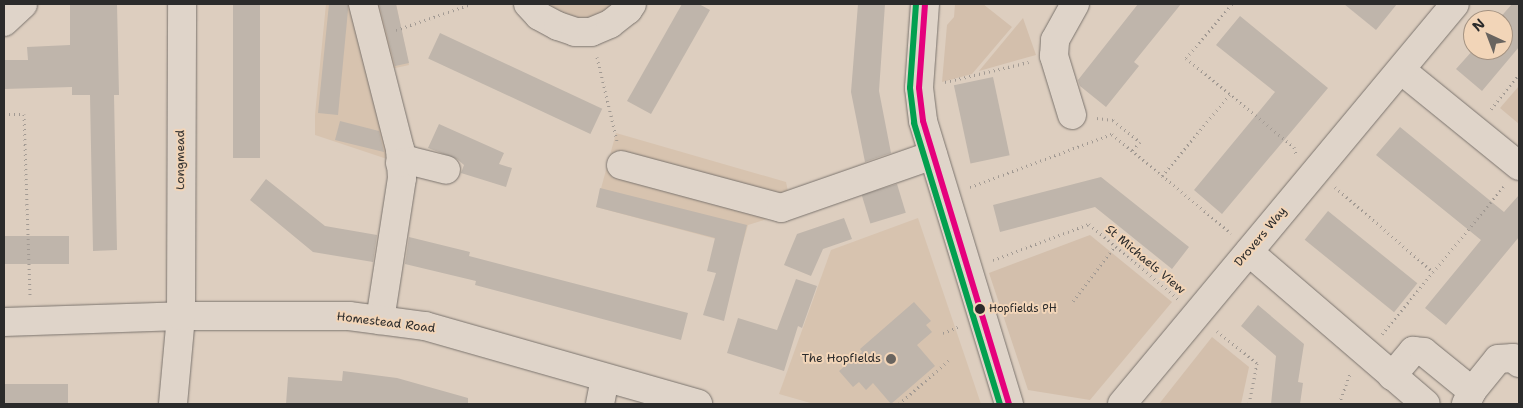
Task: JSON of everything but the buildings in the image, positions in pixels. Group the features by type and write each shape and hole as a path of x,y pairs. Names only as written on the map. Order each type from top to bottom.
{"street":[{"path":"4,22 23,4"},
{"name":"Longmead","path":"173,404 181,316 182,4"},
{"path":"363,4 400,149 402,178 380,320"},
{"path":"528,4 539,16 575,32 591,32 610,24 628,10 632,4"},
{"path":"925,4 919,88 923,121 1009,404"},
{"path":"1072,116 1054,56 1055,40 1075,4"},
{"name":"Drovers Way","path":"1122,404 1455,4"},
{"path":"1400,70 1474,130 1513,175"},
{"path":"621,165 781,208 826,201 933,155"},
{"path":"400,163 411,161 446,170"},
{"path":"1249,252 1426,404"},
{"name":"Homestead Road","path":"4,322 181,316 349,316 425,326 698,404"},
{"path":"1392,376 1413,351 1424,352 1469,398 1498,360 1513,358 1519,363"},
{"path":"600,404 605,378"}],"path":[{"path":"372,39 472,4"},
{"path":"1232,4 1186,58 1294,147 1296,155 1433,272"},
{"path":"591,32 619,146 621,165"},
{"path":"919,88 1054,56"},
{"path":"1474,130 1519,74"},
{"path":"1162,176 1230,94"},
{"path":"4,114 24,114 30,321"},
{"path":"1072,116 1113,120 1140,142 1132,152"},
{"path":"946,196 1112,134 1231,233 1249,252"},
{"path":"1339,404 1350,370 1366,354 1513,175"},
{"name":"St Michaels View","path":"969,270 1089,224 1257,363 1248,404"},
{"path":"1073,300 1115,246"},
{"path":"942,332 964,325"},
{"path":"899,404 950,359"}],"shaded area":[{"path":"326,4 396,4 409,65 391,69 411,167 315,135 315,115"},
{"path":"541,4 622,4 586,22 566,18"},
{"path":"955,4 983,4 1012,27 972,74 942,82 947,25 954,17"},
{"path":"1023,18 1036,55 979,71"},
{"path":"1519,86 1519,124 1500,108"},
{"path":"616,133 786,182 792,211 748,225 742,246 596,207"},
{"path":"918,218 981,404 814,404 779,394 831,250"},
{"path":"1090,235 1172,302 1090,400 1028,390 989,273"},
{"path":"1212,337 1249,367 1241,404 1159,404"}],"transit line":[{"path":"916,4 910,88 914,123 1000,404"},
{"path":"925,4 919,88 923,121 1009,404"}],"place":[{"name":"Hopfields PH","path":"980,309"},
{"name":"The Hopfields","path":"891,359"}]}
